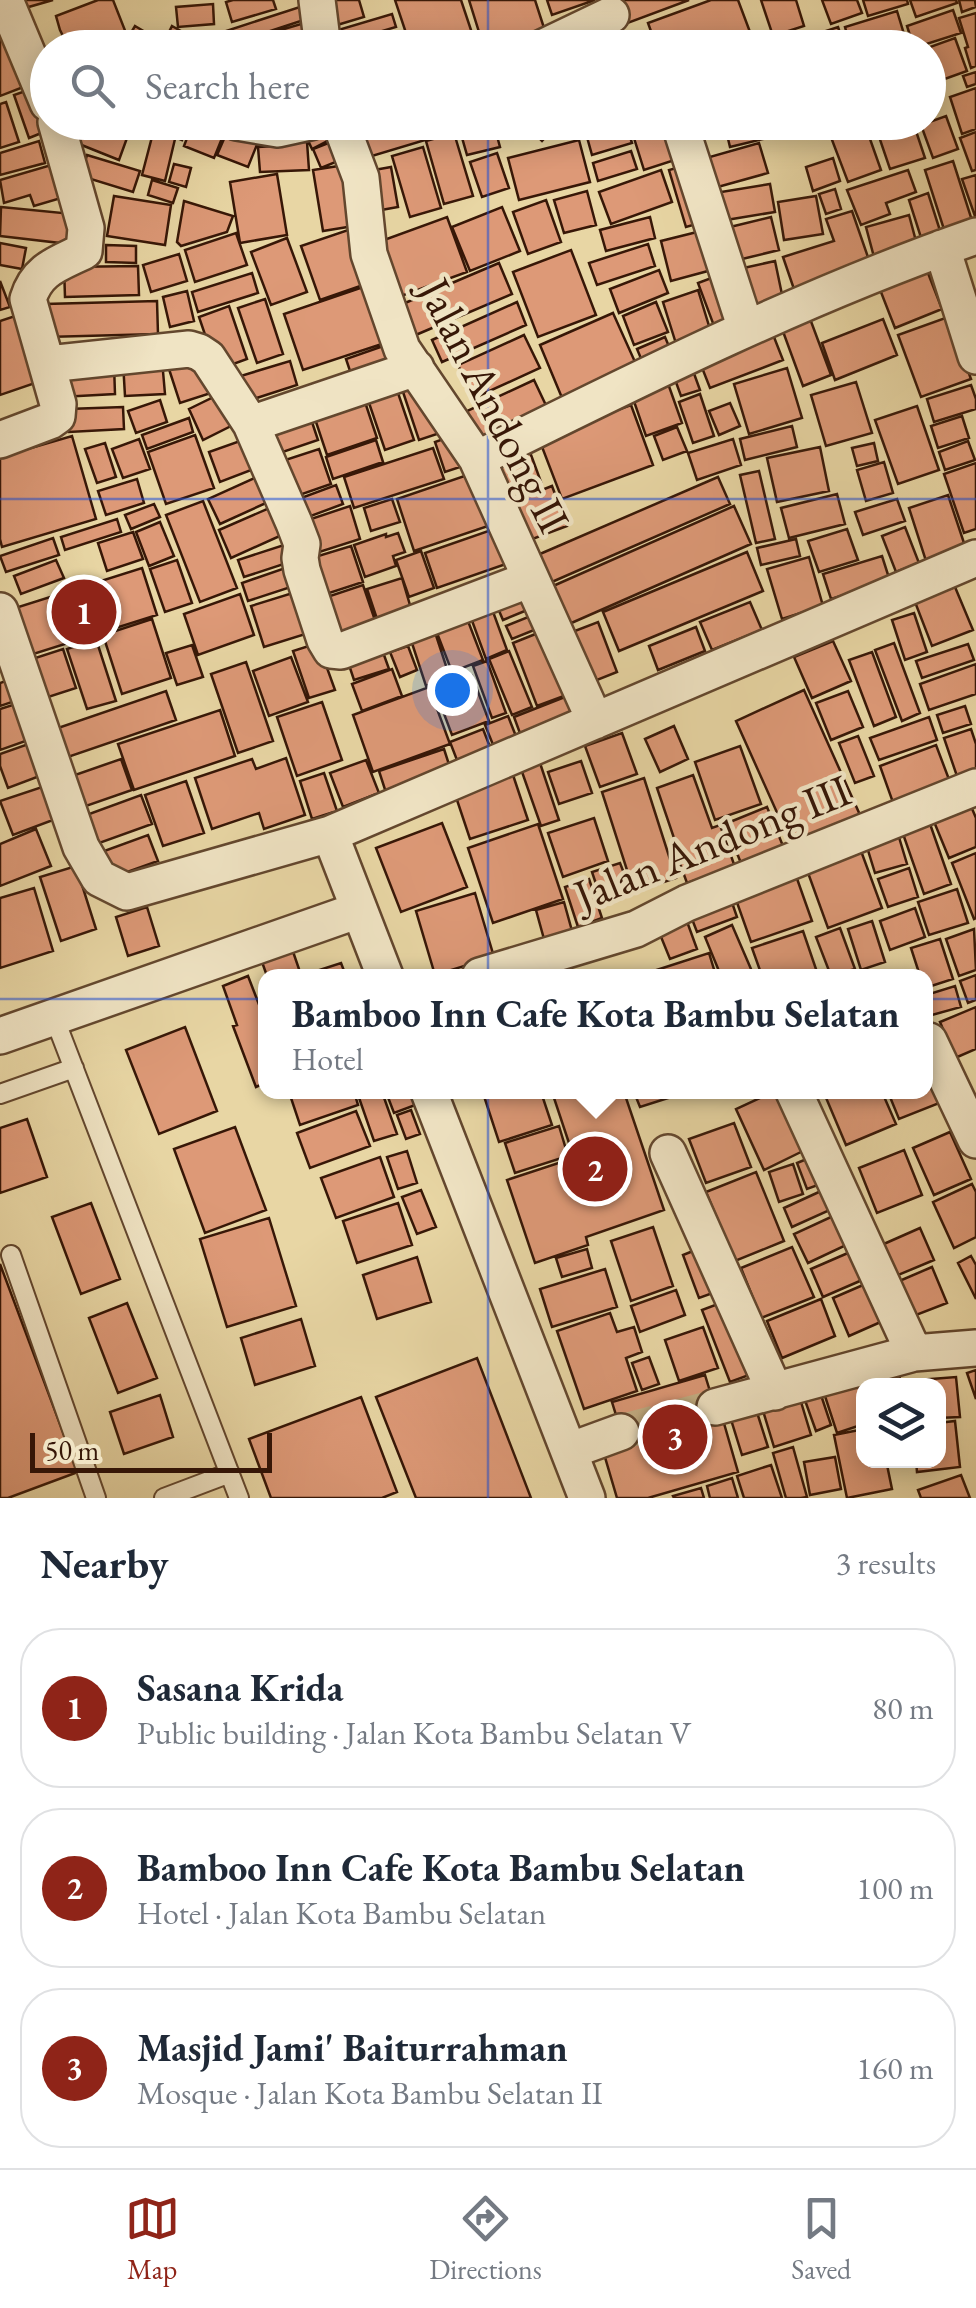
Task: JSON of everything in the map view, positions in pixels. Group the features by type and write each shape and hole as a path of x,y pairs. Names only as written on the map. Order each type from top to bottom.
{"street":[{"path":"5,0 30,62"},
{"path":"317,0 321,30"},
{"path":"589,30 613,21"},
{"path":"22,43 30,44"},
{"path":"0,440 57,416 58,404 48,364 28,300 32,284 42,273 84,252 86,228 61,140"},
{"name":"Jalan Andong II","path":"345,140 361,178 369,254 402,349 477,459 595,722"},
{"path":"685,140 746,329"},
{"path":"477,459 746,329 878,272 976,236"},
{"path":"942,248 976,356"},
{"path":"48,364 189,349 208,358 251,424 302,544 302,570 324,640 331,650 341,651 531,579"},
{"path":"251,424 416,368"},
{"path":"0,611 81,847 99,878 127,892 330,834 976,558"},
{"name":"Jalan Andong III","path":"503,969 636,929 687,903 976,788"},
{"path":"330,834 382,969"},
{"path":"0,1036 359,910"},
{"path":"933,1048 976,1140"},
{"path":"433,1099 587,1498"},
{"path":"797,1099 914,1353"},
{"path":"668,1153 775,1392"},
{"path":"715,1407 914,1353 976,1348"},
{"path":"569,1451 620,1432"}],"lane":[{"path":"54,1017 239,1498"},
{"path":"0,1094 74,1068"},
{"path":"11,1255 96,1498"},
{"path":"164,1498 230,1473"}],"building":[{"path":"15,0 53,0 25,8"},
{"path":"98,0 113,0 125,30 60,30 56,16"},
{"path":"273,0 276,9 232,22 226,2"},
{"path":"324,0 359,0 364,17 327,28"},
{"path":"395,0 461,0 471,30 405,30"},
{"path":"469,0 535,0 545,30 478,30"},
{"path":"547,0 595,0 552,15"},
{"path":"616,0 689,0 625,24"},
{"path":"711,0 738,0 749,30 651,30 648,23"},
{"path":"761,0 796,0 804,26 771,30"},
{"path":"822,0 857,0 862,13 831,24"},
{"path":"863,0 907,0 908,4 868,16"},
{"path":"910,0 956,0 957,3 916,17"},
{"path":"959,0 975,0 976,7 962,12"},
{"path":"213,4 214,24 178,27 176,7"},
{"path":"309,4 313,17 274,30 229,30"},
{"path":"953,10 961,33 946,38 946,30 908,30 907,26"},
{"path":"897,11 903,30 846,30 845,27"},
{"path":"976,13 976,66 971,68 959,18"},
{"path":"392,14 396,27 386,30 338,30"},
{"path":"311,21 314,30 281,30"},
{"path":"6,36 26,86 0,96 0,39"},
{"path":"955,38 967,71 946,79 946,41"},
{"path":"976,72 976,84 967,87 963,76"},
{"path":"976,88 976,129 962,134 950,97"},
{"path":"30,89 29,138 14,95"},
{"path":"6,102 19,142 0,148 0,104"},
{"path":"946,116 958,149 933,158 926,140 946,140"},
{"path":"976,132 976,170 972,171 960,138"},
{"path":"75,140 126,140 119,160"},
{"path":"151,140 175,140 165,181 142,175"},
{"path":"186,140 221,140 214,158 184,146"},
{"path":"224,140 259,140 248,167 217,155"},
{"path":"273,140 307,142 309,170 260,172 258,147 273,146"},
{"path":"308,140 329,140 312,149"},
{"path":"342,140 348,157 321,168 313,149"},
{"path":"356,140 425,140 362,159"},
{"path":"456,140 473,196 444,204 426,141"},
{"path":"463,140 498,140 500,147 467,155"},
{"path":"579,140 590,182 519,200 508,158"},
{"path":"588,140 631,140 632,143 592,155"},
{"path":"635,140 676,140 684,157 644,170"},
{"path":"728,140 759,140 730,147"},
{"path":"832,140 870,140 881,170 848,182"},
{"path":"880,140 919,140 925,158 890,169"},
{"path":"39,141 45,163 0,175 0,153"},
{"path":"759,143 768,173 707,190 699,160"},
{"path":"423,147 441,208 410,217 392,156"},
{"path":"631,151 637,169 598,181 593,163"},
{"path":"497,153 509,188 482,197 470,162"},
{"path":"87,155 140,171 133,192 81,176"},
{"path":"833,158 840,181 813,191 806,167"},
{"path":"953,161 976,233 948,242 925,170"},
{"path":"58,163 68,196 34,206 30,195 4,203 0,180"},
{"path":"174,164 191,168 186,187 169,182"},
{"path":"351,164 360,225 323,231 313,170"},
{"path":"690,164 707,221 686,227 669,170"},
{"path":"391,167 398,207 370,212 363,172"},
{"path":"661,170 672,202 611,224 599,192"},
{"path":"908,170 916,192 886,203 890,214 861,225 847,190"},
{"path":"277,174 287,235 240,243 230,182"},
{"path":"976,175 976,219 962,179"},
{"path":"152,180 178,188 173,203 148,195"},
{"path":"770,184 775,212 720,221 715,193"},
{"path":"835,189 841,209 826,214 819,194"},
{"path":"587,191 596,225 564,233 554,200"},
{"path":"928,193 943,240 924,247 909,200"},
{"path":"114,196 171,205 165,245 107,236"},
{"path":"816,196 823,234 784,240 778,202"},
{"path":"546,200 561,242 528,254 513,212"},
{"path":"184,201 233,216 227,232 181,246 177,242"},
{"path":"1,207 73,214 69,244 0,236"},
{"path":"502,207 520,251 470,271 452,227"},
{"path":"852,211 870,263 796,295 783,257 834,241 826,219"},
{"path":"909,215 917,245 874,257 866,227"},
{"path":"447,217 467,272 393,299 373,244"},
{"path":"650,217 655,238 606,251 600,230"},
{"path":"771,217 779,250 734,261 726,228"},
{"path":"354,228 372,282 320,300 301,246"},
{"path":"709,229 719,268 671,281 661,241"},
{"path":"236,233 247,265 195,282 185,250"},
{"path":"287,238 307,292 271,305 251,252"},
{"path":"0,243 26,248 22,269 0,265"},
{"path":"648,244 655,266 597,285 589,263"},
{"path":"106,245 136,246 136,263 106,262"},
{"path":"571,250 596,315 538,337 513,272"},
{"path":"179,254 187,281 151,292 143,265"},
{"path":"775,261 784,304 748,312 739,269"},
{"path":"499,263 512,294 411,337 398,306"},
{"path":"138,266 139,295 65,297 64,267"},
{"path":"926,268 942,309 895,328 879,287"},
{"path":"659,270 668,293 619,313 610,289"},
{"path":"252,273 258,293 198,312 192,292"},
{"path":"722,274 741,325 717,334 698,283"},
{"path":"0,281 10,307 0,310"},
{"path":"369,285 388,342 303,370 284,314"},
{"path":"698,290 713,339 678,350 663,302"},
{"path":"187,291 194,321 170,327 163,297"},
{"path":"265,299 283,354 257,363 238,308"},
{"path":"157,301 158,334 46,337 45,304"},
{"path":"517,302 526,325 442,362 432,340"},
{"path":"656,302 668,332 634,345 623,316"},
{"path":"229,306 247,359 217,370 199,317"},
{"path":"613,313 640,373 565,405 540,345"},
{"path":"18,315 41,381 0,395 0,321"},
{"path":"809,316 831,375 803,386 781,326"},
{"path":"948,317 971,379 921,397 898,335"},
{"path":"883,319 897,355 835,380 822,343"},
{"path":"772,332 783,360 710,388 699,360"},
{"path":"524,335 540,368 474,398 458,365"},
{"path":"665,337 673,356 645,368 637,349"},
{"path":"389,344 399,371 355,386 346,359"},
{"path":"198,356 211,393 180,403 168,366"},
{"path":"162,360 165,394 125,396 123,362"},
{"path":"290,361 297,385 241,403 234,378"},
{"path":"114,365 115,394 61,397 59,367"},
{"path":"692,368 700,390 681,396 673,374"},
{"path":"787,368 802,418 749,434 734,384"},
{"path":"665,375 682,423 646,436 629,387"},
{"path":"422,379 440,433 419,440 401,386"},
{"path":"534,380 551,416 483,447 467,411"},
{"path":"856,382 872,433 826,446 811,395"},
{"path":"971,385 976,409 934,422 927,399"},
{"path":"361,390 377,438 327,455 311,407"},
{"path":"397,390 414,440 385,450 368,400"},
{"path":"226,391 241,421 203,440 189,409"},
{"path":"700,394 714,436 693,443 679,402"},
{"path":"160,400 167,422 136,433 128,411"},
{"path":"730,403 740,426 719,435 709,411"},
{"path":"631,405 653,465 562,499 539,439"},
{"path":"917,406 939,470 898,484 875,420"},
{"path":"123,407 124,429 69,432 68,409"},
{"path":"308,410 318,440 268,457 258,427"},
{"path":"962,416 969,438 938,448 931,426"},
{"path":"189,418 193,432 147,449 142,435"},
{"path":"792,426 797,447 745,460 740,439"},
{"path":"677,427 687,451 663,460 654,436"},
{"path":"195,435 214,488 166,504 148,452"},
{"path":"72,436 96,519 2,547 0,457"},
{"path":"254,436 264,465 220,482 209,452"},
{"path":"449,437 460,467 445,472 435,442"},
{"path":"139,439 150,469 123,478 112,449"},
{"path":"733,439 741,465 697,480 688,453"},
{"path":"376,440 383,462 333,479 326,457"},
{"path":"968,441 975,460 945,470 939,452"},
{"path":"105,443 116,477 97,483 85,449"},
{"path":"874,443 878,461 857,466 852,448"},
{"path":"527,444 541,482 504,494 491,457"},
{"path":"820,447 829,491 777,502 767,458"},
{"path":"433,448 444,479 354,508 344,477"},
{"path":"319,449 331,484 288,499 276,463"},
{"path":"884,462 893,493 866,501 857,470"},
{"path":"976,463 976,529 964,533 944,474"},
{"path":"479,471 497,523 414,551 397,499"},
{"path":"759,471 775,539 756,543 740,475"},
{"path":"266,473 277,498 220,524 208,499"},
{"path":"718,477 730,504 545,585 533,557"},
{"path":"137,479 144,503 106,515 98,491"},
{"path":"336,485 343,504 300,520 293,501"},
{"path":"552,486 567,526 522,543 506,504"},
{"path":"837,494 845,524 789,538 781,508"},
{"path":"948,495 966,549 926,561 909,508"},
{"path":"392,499 400,522 371,531 364,508"},
{"path":"897,499 905,521 863,535 855,512"},
{"path":"203,501 237,588 200,602 166,515"},
{"path":"281,503 293,530 231,558 219,530"},
{"path":"154,504 160,517 131,529 125,515"},
{"path":"350,506 360,539 310,555 299,523"},
{"path":"734,506 751,544 560,628 544,590"},
{"path":"117,519 121,532 65,550 61,537"},
{"path":"160,522 174,556 149,566 136,532"},
{"path":"905,527 919,563 896,572 882,536"},
{"path":"494,529 506,564 437,588 425,553"},
{"path":"847,529 858,560 819,572 808,541"},
{"path":"133,532 143,559 107,571 98,543"},
{"path":"398,533 405,552 393,556 396,566 365,577 354,545"},
{"path":"53,538 59,555 6,572 0,556"},
{"path":"796,539 800,556 761,565 757,548"},
{"path":"287,544 293,561 244,577 238,560"},
{"path":"351,546 363,582 317,597 305,560"},
{"path":"421,551 434,588 409,597 396,560"},
{"path":"747,552 763,591 619,651 603,612"},
{"path":"882,556 890,581 831,599 823,574"},
{"path":"809,557 823,606 782,619 767,569"},
{"path":"56,560 64,578 21,594 14,576"},
{"path":"177,560 192,603 165,612 150,569"},
{"path":"291,566 297,585 248,601 242,583"},
{"path":"142,568 157,615 27,656 12,609"},
{"path":"402,578 412,612 378,622 367,589"},
{"path":"363,585 379,632 334,647 318,600"},
{"path":"529,585 537,606 503,620 494,599"},
{"path":"955,587 973,630 932,646 915,602"},
{"path":"299,591 312,632 264,647 251,606"},
{"path":"240,594 254,635 198,655 184,614"},
{"path":"488,598 507,650 486,659 467,607"},
{"path":"750,602 762,630 712,650 700,622"},
{"path":"463,608 483,660 452,672 432,620"},
{"path":"538,613 544,626 512,639 506,626"},
{"path":"914,613 927,652 905,660 892,620"},
{"path":"152,619 171,678 122,694 103,635"},
{"path":"598,622 617,672 587,684 567,634"},
{"path":"432,623 450,678 426,686 408,631"},
{"path":"696,627 705,651 658,670 649,646"},
{"path":"548,629 572,693 537,706 513,643"},
{"path":"96,639 116,701 87,709 67,649"},
{"path":"379,641 389,669 354,680 345,653"},
{"path":"833,641 851,681 812,698 794,657"},
{"path":"318,643 335,690 309,698 293,651"},
{"path":"894,643 920,713 902,721 875,650"},
{"path":"968,644 974,660 922,678 916,661"},
{"path":"192,645 203,677 177,685 166,653"},
{"path":"408,646 417,670 400,677 390,652"},
{"path":"63,649 76,688 39,700 26,661"},
{"path":"509,651 532,707 512,715 489,659"},
{"path":"872,652 896,717 874,726 849,660"},
{"path":"291,657 308,702 269,716 253,671"},
{"path":"487,661 506,713 492,718 473,666"},
{"path":"246,662 273,741 238,753 211,674"},
{"path":"976,664 976,694 929,710 920,684"},
{"path":"392,669 402,696 362,711 352,684"},
{"path":"472,676 489,721 452,735 435,690"},
{"path":"11,679 18,700 0,706 0,683"},
{"path":"429,687 450,744 373,772 353,715"},
{"path":"804,690 860,815 792,846 736,721"},
{"path":"166,691 176,720 65,758 55,729"},
{"path":"848,691 863,727 831,740 816,703"},
{"path":"575,693 585,720 524,744 514,717"},
{"path":"22,702 34,738 0,750 0,709"},
{"path":"322,702 342,760 297,776 277,717"},
{"path":"965,706 971,724 943,733 937,715"},
{"path":"220,710 235,756 134,790 118,744"},
{"path":"508,716 521,749 498,757 485,725"},
{"path":"929,717 937,740 879,760 870,738"},
{"path":"674,726 688,759 660,772 645,739"},
{"path":"483,729 495,760 462,773 450,742"},
{"path":"971,729 976,744 976,779 960,785 944,738"},
{"path":"622,733 637,774 600,787 585,746"},
{"path":"858,736 874,776 855,783 839,743"},
{"path":"34,742 45,774 8,788 0,754"},
{"path":"936,745 953,790 896,811 880,766"},
{"path":"740,746 761,804 715,820 695,762"},
{"path":"444,749 454,780 389,802 379,771"},
{"path":"286,758 305,815 264,829 259,813 212,829 195,778 252,759 256,769"},
{"path":"121,759 132,790 86,806 75,775"},
{"path":"366,760 379,793 343,807 330,773"},
{"path":"581,761 592,793 559,804 548,772"},
{"path":"540,763 559,820 541,826 521,769"},
{"path":"324,773 337,811 312,819 300,781"},
{"path":"513,775 528,820 470,839 455,794"},
{"path":"693,775 712,828 720,825 735,867 687,883 657,788"},
{"path":"644,778 676,878 634,892 602,792"},
{"path":"186,781 204,833 163,846 145,795"},
{"path":"42,787 53,820 13,835 0,801"},
{"path":"141,795 152,824 91,846 81,817"},
{"path":"967,797 976,818 976,847 949,858 930,812"},
{"path":"767,807 783,846 741,863 725,824"},
{"path":"594,818 608,861 563,877 548,833"},
{"path":"929,821 951,884 924,894 902,831"},
{"path":"442,823 467,887 401,912 376,848"},
{"path":"538,824 563,899 493,923 468,848"},
{"path":"895,824 907,864 875,873 863,834"},
{"path":"36,829 51,866 0,886 0,844"},
{"path":"148,835 158,861 105,880 96,854"},
{"path":"857,840 882,908 828,928 803,859"},
{"path":"976,853 976,918 974,919 952,863"},
{"path":"620,863 629,886 600,896 592,872"},
{"path":"76,866 96,929 61,941 40,877"},
{"path":"909,868 918,897 888,907 878,879"},
{"path":"795,873 812,921 751,942 734,894"},
{"path":"589,879 602,918 578,927 565,887"},
{"path":"34,888 53,951 0,968 0,898"},
{"path":"957,889 968,923 929,935 918,902"},
{"path":"728,891 737,917 697,932 687,906"},
{"path":"475,893 494,957 455,969 433,969 416,911"},
{"path":"564,902 572,931 544,939 536,910"},
{"path":"147,907 159,946 128,956 116,917"},
{"path":"915,908 925,937 890,950 880,921"},
{"path":"685,916 697,949 670,959 657,927"},
{"path":"872,921 885,962 861,969 848,929"},
{"path":"732,925 751,969 718,969 705,937"},
{"path":"840,928 855,969 828,969 816,937"},
{"path":"974,929 976,970 959,976 946,939"},
{"path":"803,931 816,969 760,969 752,948"},
{"path":"288,937 299,969 264,969 257,948"},
{"path":"940,939 953,979 933,985 933,969 918,969 911,948"},
{"path":"709,953 714,969 660,969"},
{"path":"561,962 563,969 540,969"},
{"path":"976,975 976,1000 968,1003 960,981"},
{"path":"248,976 258,1002 256,1087 233,1026 237,1025 223,986"},
{"path":"955,986 961,1007 933,1015 933,993"},
{"path":"976,1007 976,1049 955,1058 940,1022"},
{"path":"185,1027 217,1111 159,1134 126,1050"},
{"path":"933,1072 952,1098 899,1119 891,1099 933,1099"},
{"path":"291,1099 356,1099 358,1105 300,1125"},
{"path":"359,1099 384,1099 397,1134 374,1141"},
{"path":"389,1099 416,1099 418,1104 394,1113"},
{"path":"485,1099 543,1099 552,1125 499,1142"},
{"path":"554,1099 626,1099 664,1210 586,1237 588,1245 535,1263 507,1180 574,1158"},
{"path":"637,1099 665,1099 640,1107"},
{"path":"758,1099 786,1099 809,1148 764,1170 736,1109"},
{"path":"827,1099 885,1099 896,1124 846,1145"},
{"path":"411,1110 420,1134 406,1139 397,1115"},
{"path":"356,1111 370,1146 310,1168 297,1133"},
{"path":"27,1119 47,1177 0,1193 0,1128"},
{"path":"734,1123 751,1167 706,1183 689,1139"},
{"path":"559,1126 568,1156 515,1173 505,1143"},
{"path":"235,1127 266,1210 205,1233 174,1149"},
{"path":"950,1132 971,1179 934,1195 913,1148"},
{"path":"904,1150 922,1195 877,1213 859,1168"},
{"path":"407,1151 417,1183 398,1189 387,1157"},
{"path":"819,1154 829,1181 807,1189 797,1163"},
{"path":"380,1157 394,1197 336,1218 321,1178"},
{"path":"793,1164 803,1194 779,1202 769,1172"},
{"path":"756,1172 784,1241 735,1261 706,1192"},
{"path":"972,1184 976,1192 976,1237 954,1248 933,1202"},
{"path":"832,1186 841,1205 792,1227 784,1208"},
{"path":"421,1190 436,1227 417,1234 402,1197"},
{"path":"91,1203 120,1279 81,1294 52,1217"},
{"path":"398,1203 412,1245 357,1263 343,1221"},
{"path":"844,1211 857,1240 808,1263 794,1234"},
{"path":"269,1218 296,1306 227,1327 200,1239"},
{"path":"653,1227 673,1286 631,1301 611,1241"},
{"path":"920,1228 934,1260 891,1278 877,1247"},
{"path":"708,1245 724,1289 699,1298 683,1255"},
{"path":"864,1246 876,1274 823,1297 811,1269"},
{"path":"792,1247 814,1297 761,1318 741,1268"},
{"path":"587,1249 592,1268 562,1277 556,1258"},
{"path":"971,1256 976,1265 976,1299 958,1263"},
{"path":"417,1257 431,1302 377,1319 363,1275"},
{"path":"0,1264 78,1472 8,1498 0,1498"},
{"path":"932,1267 947,1303 911,1317 897,1282"},
{"path":"605,1269 617,1307 552,1327 540,1289"},
{"path":"877,1279 892,1317 849,1336 833,1298"},
{"path":"676,1290 685,1315 640,1332 631,1306"},
{"path":"731,1299 760,1371 730,1382 702,1310"},
{"path":"821,1299 835,1336 782,1358 767,1321"},
{"path":"127,1303 157,1378 118,1393 89,1318"},
{"path":"610,1313 617,1332 634,1327 642,1352 626,1358 637,1391 584,1409 557,1331"},
{"path":"301,1319 315,1366 255,1385 241,1338"},
{"path":"703,1327 718,1368 679,1381 665,1340"},
{"path":"649,1357 659,1384 642,1390 632,1363"},
{"path":"477,1358 531,1498 416,1498 376,1397"},
{"path":"898,1367 900,1378 874,1378 873,1371"},
{"path":"976,1370 976,1399 967,1373"},
{"path":"705,1375 738,1472 648,1498 617,1498 602,1447 624,1441 612,1402"},
{"path":"956,1377 960,1417 946,1418 944,1378"},
{"path":"856,1379 856,1427 837,1433 823,1390"},
{"path":"818,1386 831,1425 816,1431 802,1392"},
{"path":"798,1392 811,1435 774,1447 761,1404"},
{"path":"160,1395 173,1437 124,1454 110,1412"},
{"path":"361,1397 397,1492 382,1498 271,1498 249,1439"},
{"path":"755,1406 768,1447 742,1455 729,1413"},
{"path":"955,1421 960,1467 917,1472 917,1468 946,1468 946,1422"},
{"path":"856,1431 856,1468 888,1468 892,1489 847,1498 834,1435"},
{"path":"793,1447 807,1497 786,1498 773,1453"},
{"path":"835,1457 841,1489 810,1495 804,1462"},
{"path":"771,1465 782,1498 744,1498 737,1476"},
{"path":"961,1475 970,1498 921,1498 918,1490"},
{"path":"732,1478 738,1498 710,1498 707,1486"},
{"path":"701,1488 704,1498 673,1496"}],"tunnel":[{"path":"621,1432 715,1407"}],"place":[{"name":"Sasana Krida","path":"84,612"},
{"name":"Bamboo Inn Cafe Kota Bambu Selatan","path":"595,1169"},
{"name":"Masjid Jami' Baiturrahman","path":"675,1437"}]}
